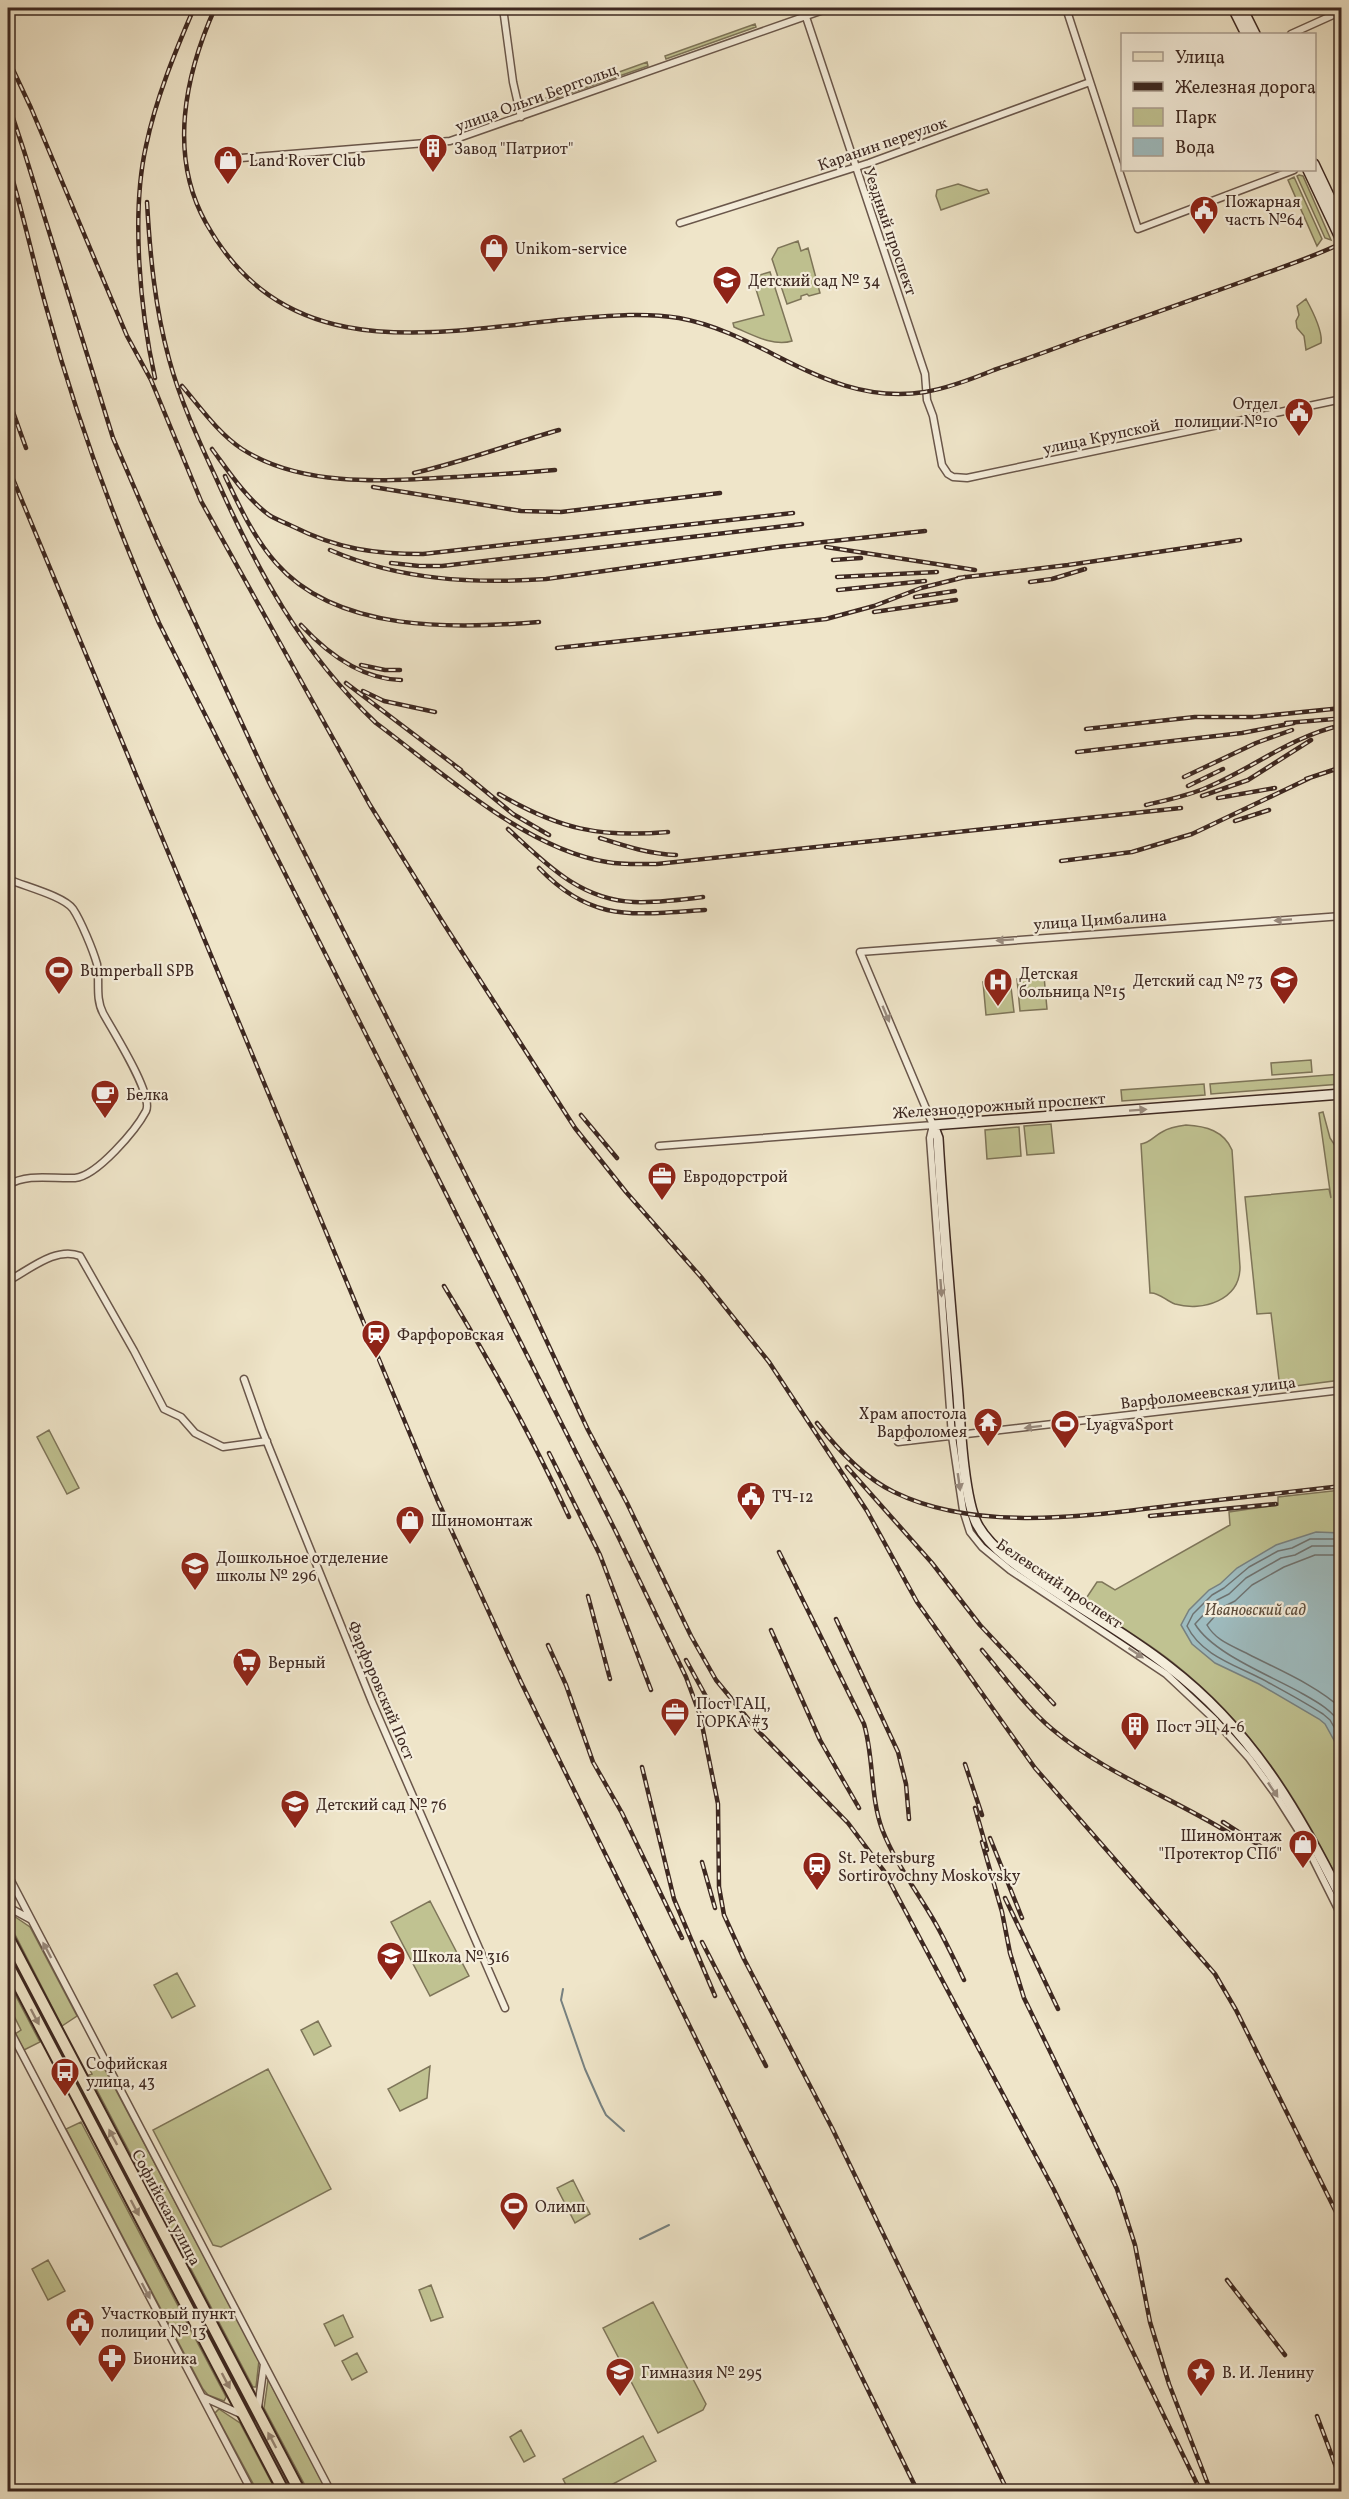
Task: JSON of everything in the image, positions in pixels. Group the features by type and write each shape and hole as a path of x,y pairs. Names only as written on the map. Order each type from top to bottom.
{"main road":[{"name":"Софийская улица","path":"8,1937 300,2492"},
{"name":"Софийская улица","path":"8,1965 282,2487"},
{"path":"282,2487 291,2476"}],"street":[{"path":"503,8 513,82 521,117"},
{"name":"Уездный проспект","path":"803,8 925,374 927,400 933,416 942,465"},
{"name":"улица Ольги Берггольц","path":"241,158 438,144 829,8"},
{"path":"1066,8 1138,229 1291,171"},
{"path":"1233,8 1246,33"},
{"path":"1242,8 1254,33"},
{"path":"1293,33 1341,11"},
{"name":"Каранин переулок","path":"681,223 856,167 1090,82"},
{"path":"1316,169 1341,223"},
{"path":"1308,171 1341,242"},
{"name":"улица Крупской","path":"942,465 953,477 967,478 1341,399"},
{"path":"8,879 60,899 73,909 96,963 98,1005 144,1088 148,1105 145,1113 117,1148 94,1171 76,1178 21,1179 8,1185"},
{"name":"улица Цимбалина","path":"860,952 1341,916"},
{"name":"Белевский проспект","path":"860,952 938,1138 957,1435 963,1510 967,1525 973,1537 990,1555 1166,1674 1214,1719 1254,1764 1274,1792 1300,1833 1341,1917"},
{"name":"Железнодорожный проспект","path":"659,1146 1341,1094"},
{"path":"8,1281 57,1254 70,1252 80,1256 164,1409 182,1417 195,1433 223,1447 267,1441"},
{"name":"Фарфоровский Пост","path":"244,1378 372,1702 506,2008"},
{"name":"Варфоломеевская улица","path":"898,1442 1341,1390"},
{"name":"Белевский проспект","path":"957,1435 972,1514 985,1536 1032,1576 1171,1668 1220,1713 1255,1753 1282,1790 1302,1821 1341,1899"},
{"path":"8,1875 331,2492"},
{"path":"8,1907 31,1919"},
{"path":"8,2027 252,2492"},
{"path":"257,2411 265,2363"},
{"path":"202,2397 244,2415"}],"green space":[{"path":"755,24 756,27 666,59 665,56"},
{"path":"647,62 648,66 542,103 541,100"},
{"path":"1297,176 1303,176 1331,240 1325,238"},
{"path":"1294,177 1322,239 1317,246 1288,180"},
{"path":"958,184 979,191 987,189 989,193 941,210 936,196 937,190"},
{"path":"798,241 801,251 808,248 820,293 801,296 801,299 787,304 772,259 778,248"},
{"path":"770,272 792,341 770,341 734,327 733,323 764,315 755,286 758,284 756,276"},
{"path":"1306,299 1316,321 1321,343 1306,350 1304,336 1297,328 1296,321 1299,315 1297,306"},
{"path":"1044,976 1047,1009 1020,1011 1017,979"},
{"path":"1010,979 1014,1012 986,1015 983,982"},
{"path":"1311,1060 1312,1072 1272,1075 1271,1063"},
{"path":"1341,1074 1341,1084 1211,1094 1210,1084"},
{"path":"1204,1084 1205,1095 1122,1101 1121,1090"},
{"path":"1323,1112 1330,1138 1336,1147 1335,1172 1339,1190 1341,1190 1341,1202 1339,1203 1342,1215 1341,1253 1339,1253 1342,1266 1341,1380 1280,1388 1271,1313 1257,1314 1245,1197 1329,1189 1331,1198 1319,1113"},
{"path":"1051,1124 1054,1153 1027,1155 1024,1126"},
{"path":"1186,1125 1219,1134 1232,1150 1240,1267 1234,1288 1218,1301 1208,1305 1175,1304 1150,1293 1141,1144 1168,1129"},
{"path":"1019,1127 1021,1156 987,1159 985,1130"},
{"path":"49,1430 79,1488 67,1494 37,1437"},
{"name":"Ивановский сад","path":"1341,1490 1341,1886 1290,1794 1251,1739 1228,1713 1203,1688 1165,1657 1086,1604 1087,1597 1097,1582 1102,1582 1115,1590 1230,1525 1229,1512 1278,1505 1278,1497"},
{"path":"430,1901 469,1976 430,1996 391,1922"},
{"path":"8,1912 30,1927 77,2016 62,2026 8,1921"},
{"path":"177,1973 195,2006 172,2018 154,1985"},
{"path":"8,1981 40,2042 24,2050 15,2034 21,2030 8,2004"},
{"path":"318,2021 331,2046 314,2055 301,2030"},
{"path":"102,2064 259,2360 256,2387 253,2387 89,2075 92,2074 90,2070"},
{"path":"430,2066 427,2098 400,2111 388,2089"},
{"path":"268,2069 331,2189 221,2247 213,2245 153,2130"},
{"path":"81,2122 224,2393 226,2397 224,2401 208,2395 203,2389 66,2129"},
{"path":"573,2180 590,2214 575,2223 557,2188"},
{"path":"48,2260 65,2291 48,2300 32,2269"},
{"path":"431,2285 443,2317 431,2321 419,2290"},
{"path":"653,2302 706,2404 703,2410 658,2433 603,2328"},
{"path":"343,2315 353,2337 335,2346 324,2324"},
{"path":"357,2353 367,2372 352,2380 342,2361"},
{"path":"268,2380 327,2491 308,2491 264,2408"},
{"path":"219,2409 240,2423 276,2491 257,2491 215,2413"},
{"path":"521,2430 535,2456 524,2462 510,2437"},
{"path":"643,2436 656,2461 600,2491 569,2491 563,2479"}],"water":[{"path":"1316,1532 1341,1533 1341,1753 1325,1724 1319,1719 1259,1684 1215,1663 1192,1644 1181,1625 1189,1610 1209,1590 1220,1584 1237,1568 1276,1545"}],"waterway":[{"path":"563,1989 561,2000 585,2069 606,2115 624,2131"},
{"path":"640,2239 669,2225"}],"railway":[{"path":"155,378 145,323 139,262 141,172 150,128 161,93 194,8"},
{"path":"215,8 196,60 185,115 184,143 187,170 194,197 206,223 239,269 278,301 321,321 367,330 416,333 611,316 665,316 711,326 741,338 798,367 858,389 890,394 925,392 969,380 1295,263 1342,243"},
{"path":"8,59 127,336 151,380 201,501 370,805 575,1128 626,1192 701,1277 769,1362 867,1511 917,1602 1035,1768 1215,1974 1236,2010 1342,2224"},
{"path":"8,103 113,438 156,538 269,782 521,1286 588,1430 627,1503 691,1636 716,1680 758,1731 848,1823 884,1871 1054,2190 1201,2492"},
{"path":"8,164 70,390 111,507 142,585 159,623 616,1532 686,1677 700,1715 718,1804 719,1887 724,1915 744,1959 832,2128 1008,2492"},
{"path":"147,202 157,301 164,340 178,389 232,512 283,608 325,668 376,723 456,785 515,825 546,842 576,854 613,863 657,864 1181,808"},
{"path":"182,386 233,443 266,462 291,470 318,476 373,480 429,479 555,470"},
{"path":"8,398 26,448"},
{"path":"414,473 559,430"},
{"path":"212,449 245,493 269,515 341,545 388,553 423,554 793,513"},
{"path":"8,467 437,1499 521,1682 918,2492"},
{"path":"225,476 241,510 276,563 301,586 331,603 364,614 435,625 471,626 539,622"},
{"path":"373,487 521,511 561,512 720,493"},
{"path":"391,563 442,566 802,524"},
{"path":"330,550 382,568 409,574 491,581 546,579 778,547 925,531"},
{"path":"958,578 1068,565 1240,540"},
{"path":"826,547 975,570"},
{"path":"833,560 861,558"},
{"path":"1030,582 1052,579 1085,569"},
{"path":"837,577 937,572"},
{"path":"557,648 826,619 874,606 921,588 965,577"},
{"path":"838,590 925,581"},
{"path":"915,597 955,591"},
{"path":"874,612 956,600"},
{"path":"301,625 322,646 346,663 372,675 401,680"},
{"path":"361,665 385,670 400,670"},
{"path":"346,683 461,770"},
{"path":"363,691 384,701 435,712"},
{"path":"1086,729 1195,717 1254,717 1342,708"},
{"path":"1286,723 1334,719"},
{"path":"1077,752 1242,733 1294,723"},
{"path":"1146,805 1200,790 1306,737 1342,725"},
{"path":"1184,777 1256,743 1292,730"},
{"path":"1202,796 1248,780 1311,740"},
{"path":"455,766 513,814 549,835"},
{"path":"1306,779 1342,767"},
{"path":"1188,786 1223,769"},
{"path":"1061,861 1132,852 1192,834 1312,777"},
{"path":"1218,798 1275,788"},
{"path":"499,794 541,816 580,828 621,834 668,832"},
{"path":"1235,821 1269,810"},
{"path":"508,829 550,867 580,887 597,895 634,902 660,902 703,897"},
{"path":"600,838 628,847 676,855"},
{"path":"539,868 578,899 616,912 657,913 705,910"},
{"path":"581,1115 617,1158"},
{"path":"444,1286 510,1400 569,1517"},
{"path":"817,1423 852,1462 883,1486 928,1505 965,1513 1002,1517 1080,1516 1342,1486"},
{"path":"549,1453 600,1555 651,1690"},
{"path":"847,1467 932,1563 980,1625 1054,1704"},
{"path":"1150,1516 1276,1504"},
{"path":"779,1552 864,1724 882,1829 898,1862 939,1930 964,1980"},
{"path":"588,1596 610,1679"},
{"path":"836,1619 898,1752 906,1784 909,1819"},
{"path":"771,1630 820,1740 859,1808"},
{"path":"548,1645 566,1685 593,1762 622,1813 682,1938"},
{"path":"982,1650 1033,1711 1072,1745 1116,1772 1229,1833"},
{"path":"686,1660 709,1702"},
{"path":"965,1764 982,1815"},
{"path":"642,1767 674,1899 715,1996"},
{"path":"975,1808 987,1850"},
{"path":"1223,1822 1271,1853"},
{"path":"990,1838 1022,1918"},
{"path":"982,1842 1002,1912 1010,1953 1024,1998 1117,2189 1135,2245 1150,2322 1169,2384 1211,2492"},
{"path":"702,1862 715,1908"},
{"path":"1005,1898 1058,2009"},
{"path":"702,1942 766,2066"},
{"path":"1227,2280 1285,2355"},
{"path":"1317,2416 1342,2483"}],"place":[{"name":"Завод \"Патриот\"","path":"433,174"},
{"name":"Land Rover Club","path":"228,186"},
{"name":"Пожарная часть №64","path":"1204,236"},
{"name":"Unikom-service","path":"494,274"},
{"name":"Детский сад № 34","path":"727,306"},
{"name":"Отдел полиции №10","path":"1299,438"},
{"name":"Bumperball SPB","path":"59,996"},
{"name":"Детский сад № 73","path":"1284,1006"},
{"name":"Детская больница №15","path":"998,1008"},
{"name":"Белка","path":"105,1120"},
{"name":"Евродорстрой","path":"662,1202"},
{"name":"Фарфоровская","path":"376,1360"},
{"name":"Храм апостола Варфоломея","path":"988,1448"},
{"name":"LyagvaSport","path":"1065,1450"},
{"name":"ТЧ-12","path":"751,1522"},
{"name":"Шиномонтаж","path":"410,1546"},
{"name":"Дошкольное отделение школы № 296","path":"195,1592"},
{"name":"Верный","path":"247,1688"},
{"name":"Пост ГАЦ, ГОРКА #3","path":"675,1738"},
{"name":"Пост ЭЦ 4-6","path":"1135,1752"},
{"name":"Детский сад № 76","path":"295,1830"},
{"name":"Шиномонтаж \"Протектор СПб\"","path":"1303,1870"},
{"name":"St. Petersburg Sortirovochny Moskovsky","path":"817,1892"},
{"name":"Школа № 316","path":"391,1982"},
{"name":"Софийская улица, 43","path":"65,2098"},
{"name":"Олимп","path":"514,2232"},
{"name":"Участковый пункт полиции № 13","path":"80,2348"},
{"name":"Бионика","path":"112,2384"},
{"name":"Гимназия № 295","path":"620,2398"},
{"name":"В. И. Ленину","path":"1201,2398"}]}
